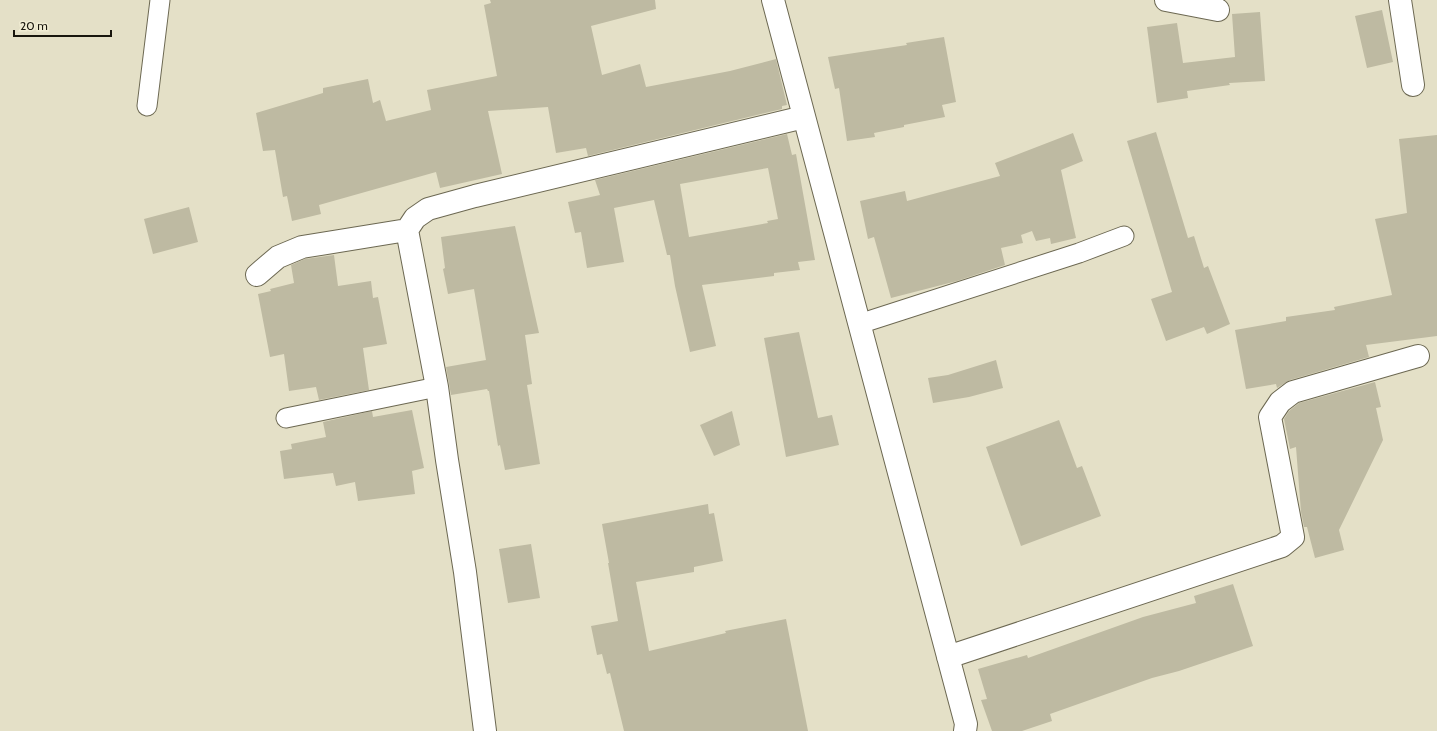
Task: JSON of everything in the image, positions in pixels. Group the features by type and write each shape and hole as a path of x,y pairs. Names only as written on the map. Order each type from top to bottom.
{"street":[{"path":"773,0 966,724 965,731"},
{"path":"1166,0 1218,10"},
{"path":"1400,0 1413,85"},
{"path":"485,731 438,387 407,230 415,218 428,209 475,196 804,117"},
{"path":"257,274 278,257 302,247 407,230"},
{"path":"948,657 1282,546 1293,537 1270,417 1280,402 1293,392 1418,356"}],"lane":[{"path":"147,106 160,0"},
{"path":"859,324 1078,254 1124,236"},
{"path":"286,418 438,387"}],"building":[{"path":"490,0 655,0 656,9 591,26 602,75 640,64 646,87 730,71 776,59 787,105 782,106 782,109 588,156 586,148 556,153 548,107 488,111 502,174 440,188 436,172 319,205 321,214 292,221 287,196 283,197 275,150 263,151 256,113 323,93 323,88 368,79 373,103 380,100 386,121 431,110 427,90 497,76 484,5 491,3"},
{"path":"1382,10 1393,62 1367,68 1355,16"},
{"path":"1260,12 1265,81 1229,83 1230,85 1187,91 1188,98 1157,103 1147,27 1177,23 1183,63 1235,57 1232,14"},
{"path":"944,37 956,102 942,105 945,117 904,125 904,127 874,133 875,137 847,141 839,88 835,89 828,57 907,45 906,43"},
{"path":"1156,132 1188,238 1194,236 1204,268 1208,266 1230,324 1207,334 1204,327 1166,341 1151,299 1172,292 1127,141"},
{"path":"1073,133 1083,161 1061,170 1076,238 1051,244 1050,238 1036,241 1032,231 1021,235 1023,243 1001,248 1005,265 957,281 891,298 874,237 868,239 860,201 905,191 907,201 1000,176 995,163"},
{"path":"787,134 792,155 796,154 815,260 798,262 800,270 774,273 774,276 702,285 716,346 690,352 675,286 670,255 667,255 654,200 614,208 624,262 587,268 581,232 575,233 568,202 600,195 595,180","holes":["768,168 778,219 767,221 768,223 689,237 680,184"]},
{"path":"1437,135 1437,336 1366,345 1369,357 1290,380 1277,388 1276,384 1246,389 1235,330 1286,321 1286,317 1335,310 1334,307 1392,295 1375,219 1407,213 1399,139"},
{"path":"189,207 198,242 153,254 144,219"},
{"path":"515,226 539,333 525,335 532,384 527,385 540,464 505,470 500,445 498,446 489,391 487,389 451,395 446,367 486,360 474,289 448,294 443,269 445,268 441,237"},
{"path":"334,255 338,286 371,281 373,298 378,297 387,344 363,348 369,390 319,400 316,387 289,391 284,354 270,357 258,294 271,291 270,289 294,283 291,265 305,259"},
{"path":"799,332 818,418 832,415 839,445 786,457 764,338"},
{"path":"996,360 1003,388 969,397 933,403 928,378 948,375"},
{"path":"1375,382 1381,407 1376,408 1383,440 1339,530 1344,550 1315,558 1307,527 1304,527 1301,512 1296,447 1290,449 1284,419 1289,411 1299,403"},
{"path":"412,410 424,468 412,471 415,494 358,501 355,482 336,486 333,473 284,479 280,451 292,449 291,444 326,437 323,422 372,411 373,417"},
{"path":"732,411 740,445 714,456 700,425"},
{"path":"1059,420 1077,468 1082,466 1101,516 1021,546 986,447"},
{"path":"708,504 709,514 714,513 723,561 694,567 694,572 636,582 649,651 726,633 725,631 786,619 808,731 624,731 610,673 607,674 602,654 597,655 591,626 618,621 602,524"},
{"path":"531,544 540,598 508,603 499,549"},
{"path":"1233,584 1253,646 1179,671 1152,678 1050,714 1052,721 1022,731 992,731 981,700 987,699 978,669 1027,655 1028,658 1143,617 1196,603 1194,596"}]}
